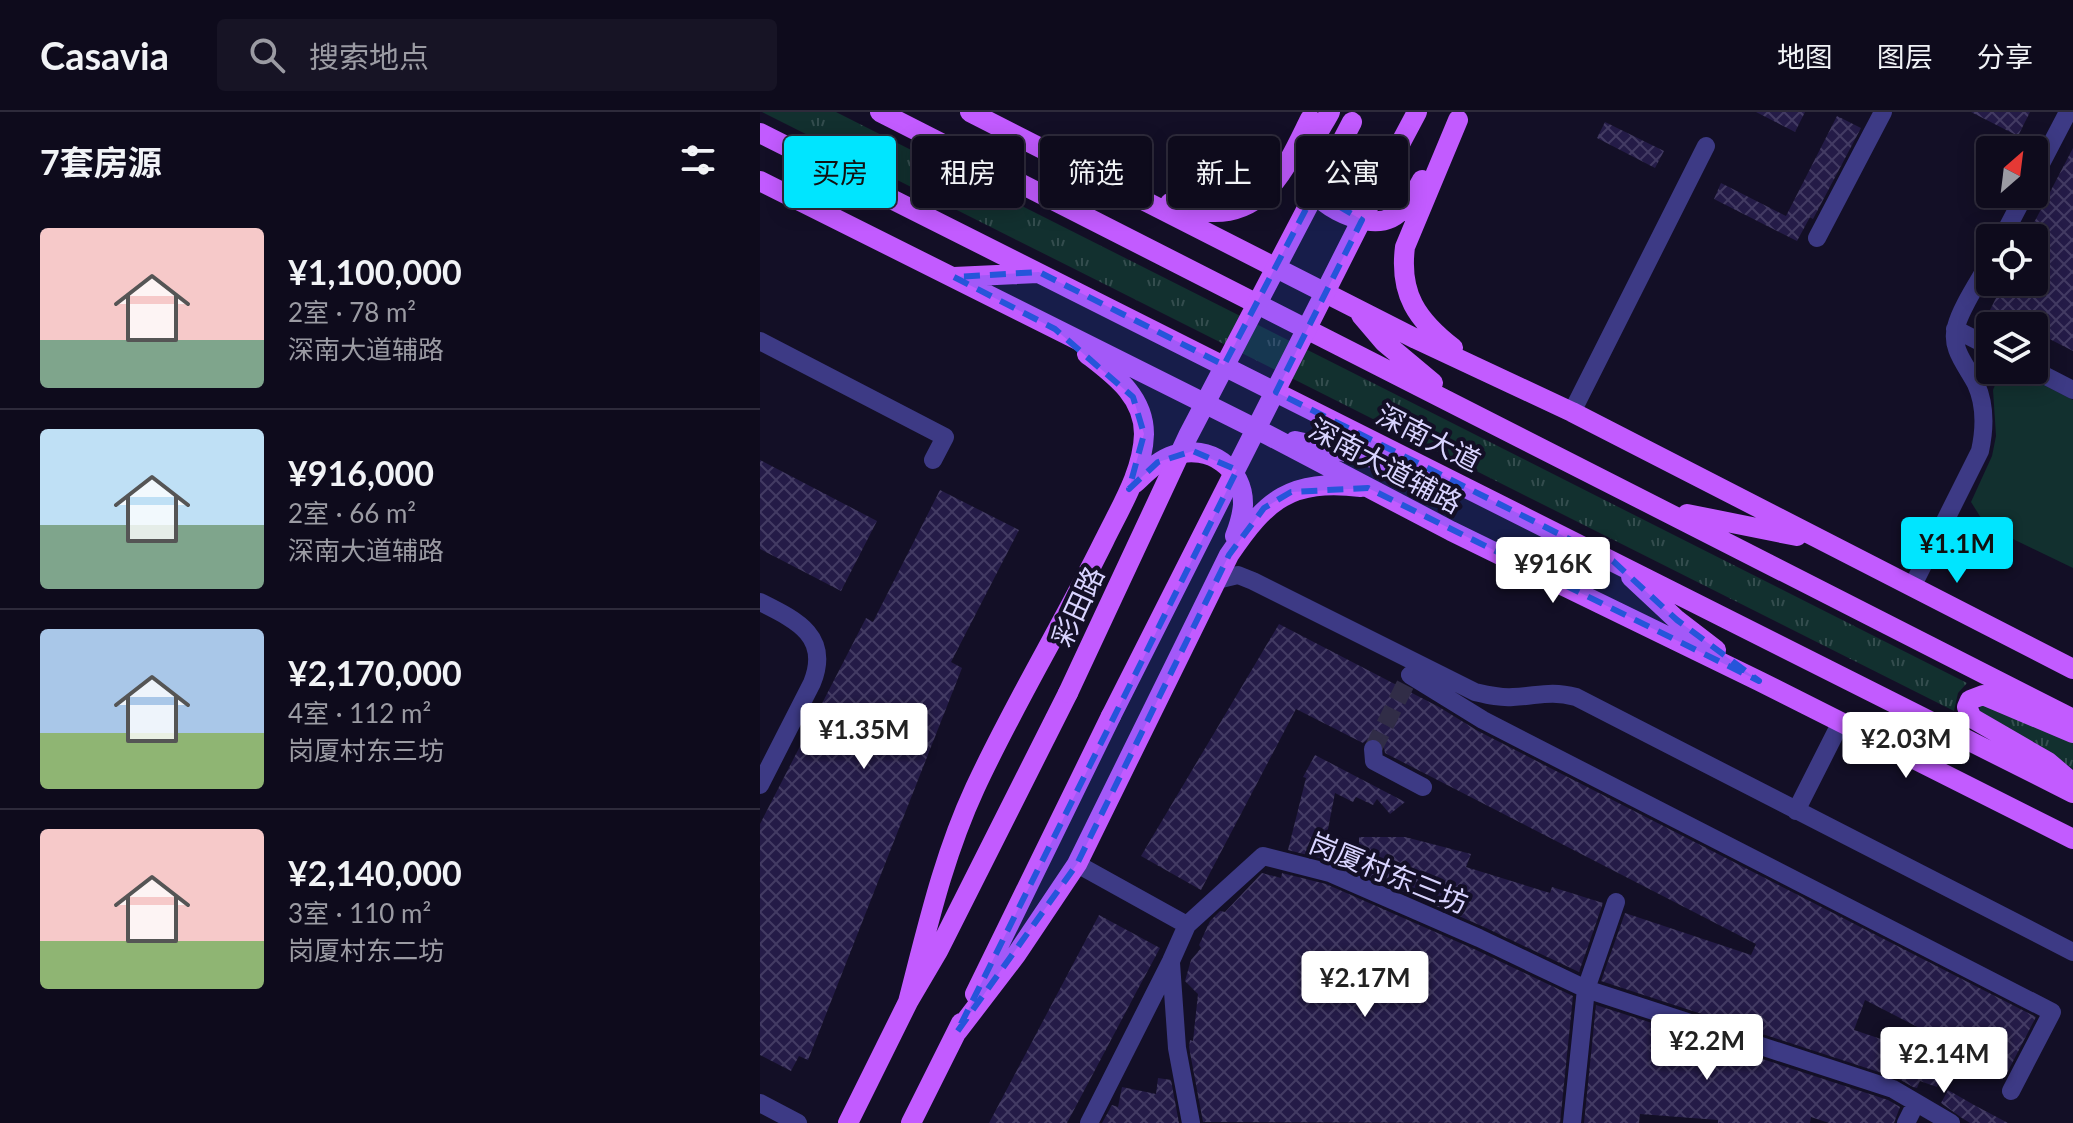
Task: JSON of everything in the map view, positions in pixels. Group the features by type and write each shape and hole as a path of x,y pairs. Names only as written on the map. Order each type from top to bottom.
{"main road":[{"name":"深南大道","path":"880,112 2073,719"},
{"path":"970,112 1040,147"},
{"path":"1152,198 1212,212 1229,210 1259,199 1273,187 1314,112"},
{"path":"1330,112 1307,158 1304,170 1308,184 1331,206 1369,222 1393,217 1408,205 1460,116"},
{"path":"911,1123 1111,716 1417,112"},
{"path":"1460,116 1405,247 1405,287 1420,317 1439,337 1497,377"},
{"name":"彩田路","path":"848,1123 1068,693 1188,436 1355,117"},
{"name":"深南大道","path":"760,133 2073,793"},
{"name":"深南大道辅路","path":"760,181 2073,839"},
{"path":"1152,203 1356,308 1572,412 2073,669"},
{"path":"954,277 1039,272"},
{"path":"1356,308 1384,342 1457,404"},
{"path":"908,1002 933,900 970,799 1129,489 1142,449 1140,408 1119,379 1055,329"},
{"path":"1268,435 1448,478"},
{"path":"1129,489 1158,462 1173,455 1193,451 1212,455 1229,465 1239,482 1243,503 1229,555"},
{"path":"957,1032 1016,955 1077,864 1229,555 1250,524 1276,499 1310,487 1347,485 1368,488"},
{"path":"1661,509 1820,541"},
{"path":"1613,561 1685,626 1759,681"},
{"path":"2073,733 1983,695 1970,700 1967,707 1972,718 2048,762 2073,783"}],"street":[{"path":"1817,238 1883,112"},
{"path":"2048,150 2068,112"},
{"path":"1572,412 1706,146"},
{"path":"1912,587 1980,451 1985,429 1976,386 1956,351 1955,329 1976,288"},
{"path":"1955,329 1976,340"},
{"path":"760,341 945,437 933,460"},
{"path":"2048,377 2073,390"},
{"path":"1217,580 1238,575 1253,581 1475,692 1493,697 1544,692 1576,697 2073,952"},
{"path":"760,602 799,623 809,633 818,656 818,666 760,785"},
{"path":"1410,675 1483,720 2052,1012 2011,1091"},
{"path":"1796,811 1841,722"},
{"path":"1373,749 1372,758 1378,763 1423,787"},
{"name":"岗厦村东三坊","path":"1187,925 1263,856 1330,873 1586,989"},
{"path":"1077,864 1187,925 1089,1123"},
{"path":"1572,1123 1586,989 1616,902"},
{"path":"1171,961 1177,1048 1191,1123"},
{"path":"1586,989 1893,1089 1951,1123"},
{"path":"760,1103 798,1123"},
{"path":"1906,1123 1916,1103"}],"highlighted area":[{"path":"1315,192 1362,220 1276,392 1613,561 1677,620 1759,681 1368,488 1291,492 1264,508 1229,555 1077,864 957,1032 1237,470 1193,451 1158,462 1129,489 1144,434 1133,397 1055,329 954,277 1039,272 1224,365"}],"green space":[{"path":"762,112 836,112 884,136 810,136"},
{"path":"896,142 912,150 912,187 896,179"},
{"path":"1024,207 1967,683 1958,693 1954,711 953,208"},
{"path":"1995,384 2042,384 2073,400 2073,568 1986,526 1971,502 1992,456 1996,436 1993,390"},
{"path":"1980,704 2073,742 2073,769 2033,742 1979,714"}],"building":[{"path":"1756,112 1805,112 1795,132"},
{"path":"1971,112 2030,112 2018,136"},
{"path":"1837,116 1861,128 1813,219 1810,217 1797,241 1714,199 1721,183 1786,216"},
{"path":"1605,122 1664,151 1655,168 1597,138"},
{"path":"2073,148 2073,351 2048,338 2048,312 1990,310 1997,296 2048,296 2048,224 2033,224 2042,208 2048,208 2048,196"},
{"path":"760,460 877,521 841,591 760,549"},
{"path":"940,490 1019,530 951,662 962,668 808,1060 799,1056 791,1071 760,1055 760,824 866,618 873,622"},
{"path":"1279,624 1439,707 1478,731 2036,1017 2007,1073 1865,1000 1854,1030 1947,1061 1937,1087 1920,1081 1917,1088 1913,1087 1897,1078 1601,981 1625,913 1751,955 1756,944 1385,753 1379,739 1371,737 1363,743 1296,709 1201,890 1141,856"},
{"path":"1315,755 1405,802 1390,814 1377,799 1373,805 1356,797 1353,802 1335,793 1326,839 1359,849 1359,837 1405,837 1471,854 1466,867 1550,893 1552,887 1603,903 1579,972 1335,862 1288,850 1306,778 1303,777"},
{"path":"1262,873 1281,878 1282,873 1326,884 1573,996 1560,1123 1203,1122 1189,1047 1190,1040 1193,1041 1198,994 1185,981 1191,960 1201,948 1199,945 1210,921 1220,911 1225,912"},
{"path":"1099,915 1160,948 1067,1123 989,1123"},
{"path":"1596,1005 1708,1041 1706,1046 1749,1060 1750,1055 1888,1100 1900,1107 1894,1123 1829,1123 1811,1117 1810,1123 1718,1123 1718,1120 1640,1114 1639,1123 1584,1123"},
{"path":"1158,1078 1171,1080 1179,1123 1102,1123 1112,1105 1118,1107 1122,1087 1156,1094"},
{"path":"1948,1090 2008,1123 1970,1123 1941,1103"}],"tunnel":[{"path":"1373,749 1410,675"}]}
